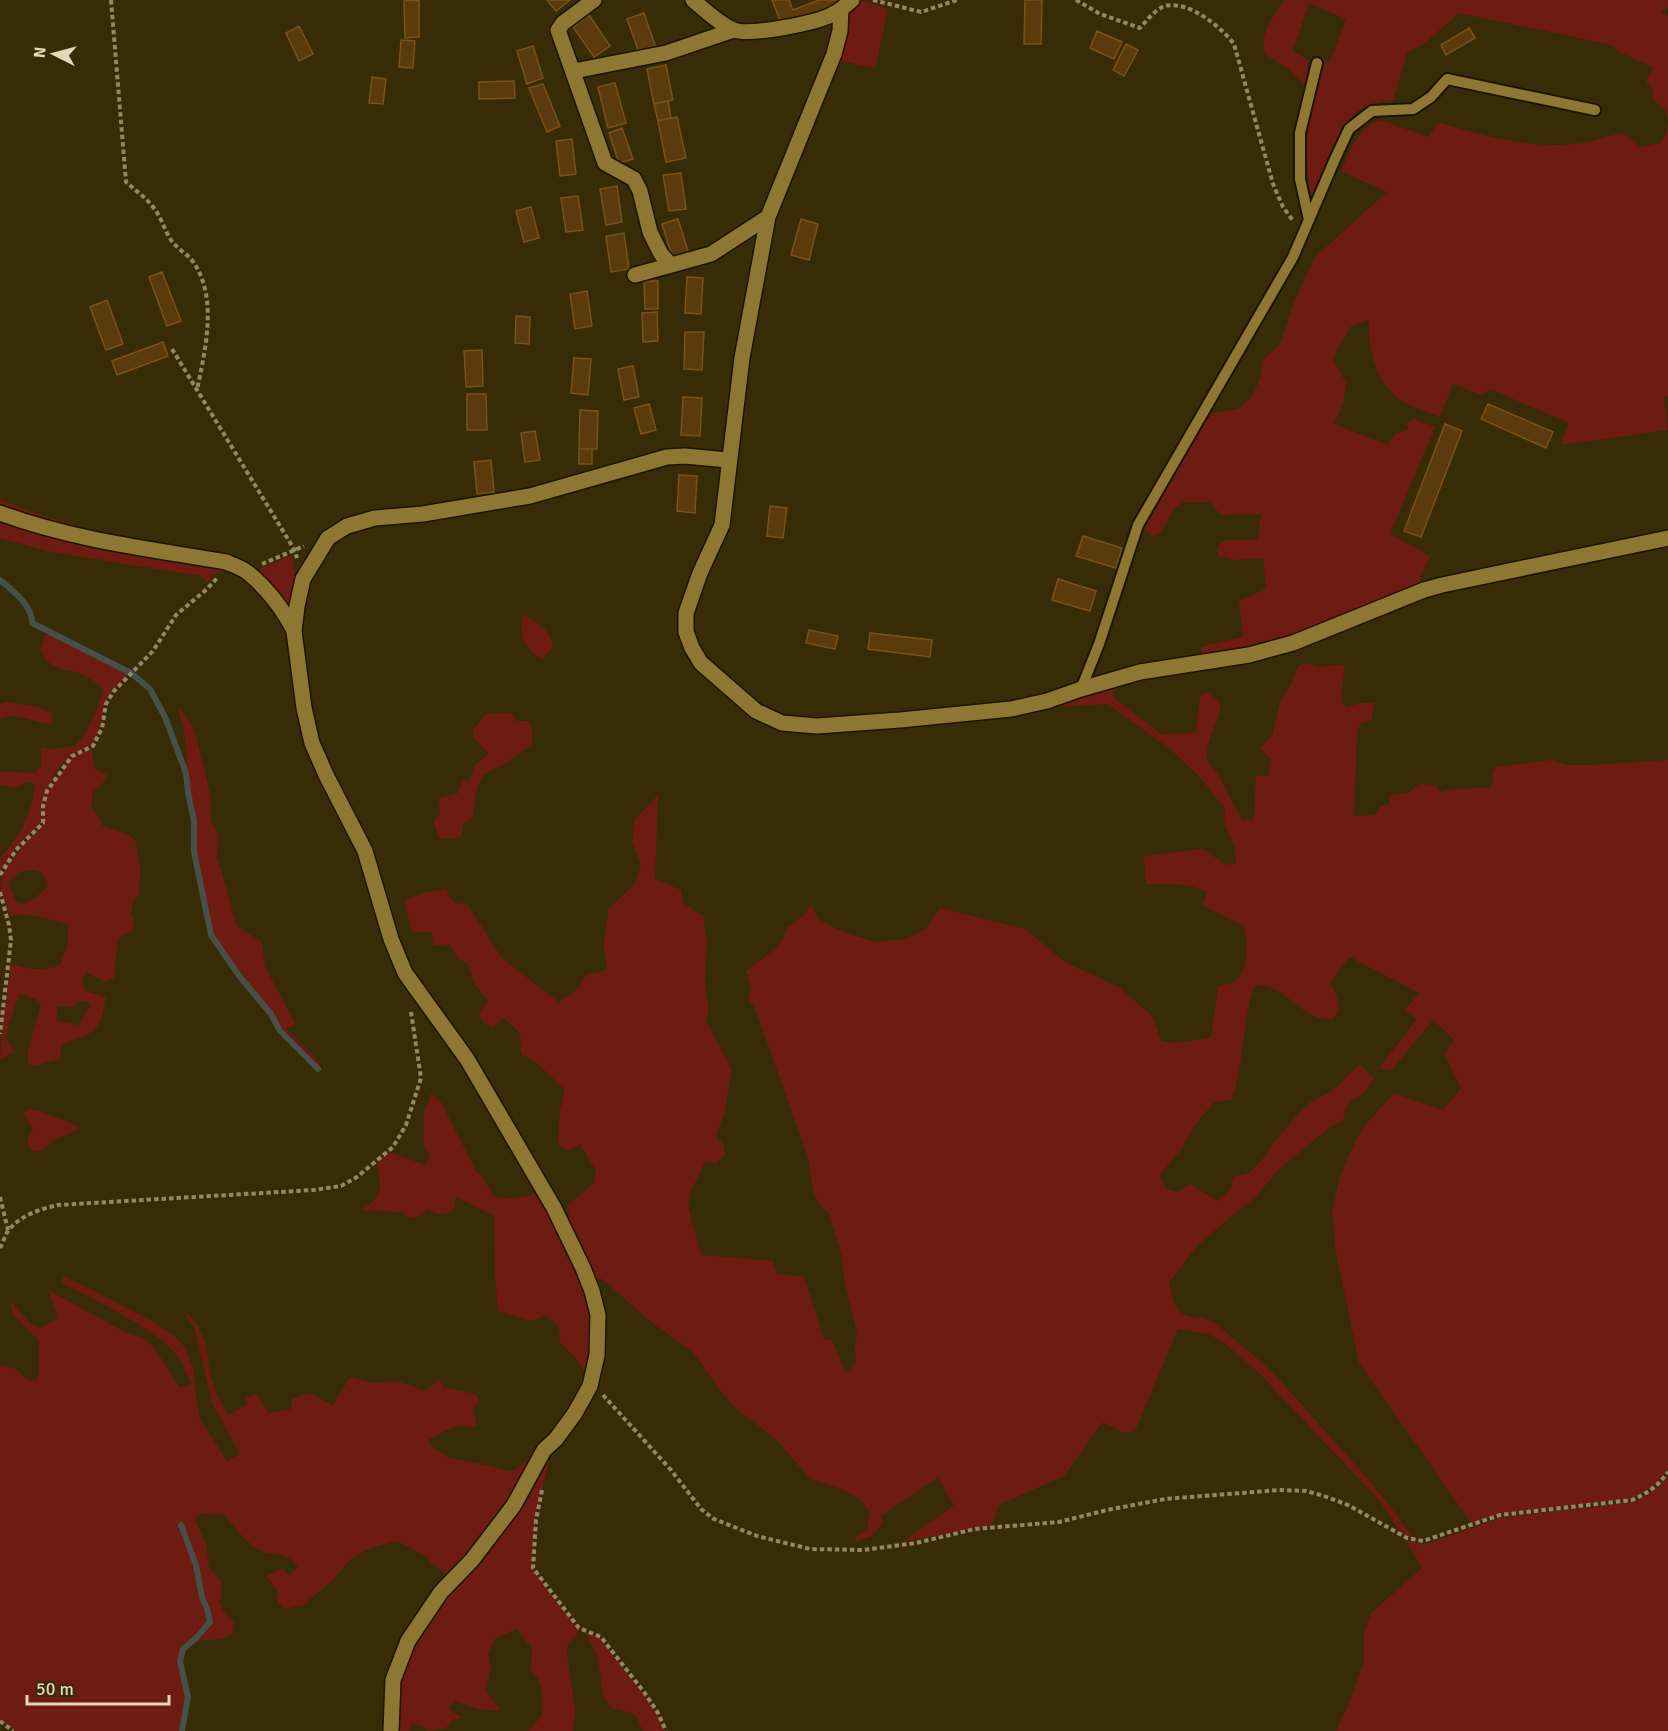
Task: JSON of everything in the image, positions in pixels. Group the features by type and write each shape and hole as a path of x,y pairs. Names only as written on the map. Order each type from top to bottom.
{"street":[{"path":"594,0 562,23 558,30 605,163 633,179 640,191 650,232 661,254 670,264"},
{"path":"693,0 734,30"},
{"path":"574,71 666,53 734,30 754,32 793,26 832,15 846,4"},
{"path":"846,4 834,54 768,217 741,358 722,525 700,573 686,613 686,632 692,648 702,663 756,711 782,723 817,726 1011,710 1140,672 1249,655 1293,642 1442,585 1668,538"},
{"path":"635,275 711,254 768,217"},
{"path":"391,1731 393,1680 408,1641 441,1592 472,1560 514,1505 544,1450 556,1439 575,1413 590,1386 597,1355 598,1315 592,1291 572,1242 536,1175 467,1059 405,973 391,939 365,851 326,775 312,742 304,708 294,631 303,579 328,538 347,526 375,518 423,514 530,496 667,456 728,460"},
{"path":"0,513 39,527 85,538 226,562 246,571 286,616 294,631"}],"lane":[{"path":"1309,220 1300,179 1300,133 1317,63"},
{"path":"1081,688 1099,644 1138,525 1293,257 1349,129 1372,111 1413,109 1431,97 1447,79 1595,110"}],"path":[{"path":"111,0 126,182 149,202 172,242 194,263 202,282 208,311 197,390"},
{"path":"873,0 921,12 957,0"},
{"path":"1076,0 1100,14 1140,28 1150,16 1166,5 1179,4 1194,7 1224,31 1234,44 1273,184 1283,207 1302,235"},
{"path":"172,349 294,549 303,579"},
{"path":"0,875 16,850 43,823 47,791 65,765 72,756 93,746 102,728 106,704 114,692 153,651 176,615 207,589 216,578 229,571 246,571 294,549 328,538"},
{"path":"0,892 11,940 0,1034"},
{"path":"0,1248 8,1230 25,1217 40,1209 58,1205 303,1190 341,1186 357,1177 393,1147 405,1125 421,1078 411,1011"},
{"path":"0,1197 8,1230"},
{"path":"590,1386 602,1394 671,1470 701,1509 714,1519 758,1536 810,1549 863,1550 916,1542 975,1529 1059,1522 1165,1499 1280,1490 1306,1491 1324,1496 1348,1505 1407,1538 1423,1541 1500,1515 1632,1500 1648,1493 1661,1482 1668,1472"},
{"path":"543,1487 536,1520 533,1568 579,1628 601,1637 644,1692 658,1713 666,1731"},
{"path":"0,1721 13,1731"}],"shaded area":[{"path":"860,0 888,9 875,68 836,60 846,11"},
{"path":"1284,0 1668,0 1668,7 1661,13 1668,16 1668,118 1666,110 1653,100 1653,90 1646,81 1653,67 1619,52 1612,45 1459,13 1426,42 1407,53 1393,101 1369,105 1347,122 1310,199 1306,150 1308,118 1323,61 1330,62 1346,19 1309,3 1293,51 1308,60 1306,87 1290,70 1265,54 1265,32"},
{"path":"1380,120 1429,137 1438,122 1509,141 1545,145 1583,143 1623,133 1640,147 1660,143 1668,125 1668,396 1664,398 1668,430 1561,445 1569,423 1490,389 1482,395 1453,384 1440,417 1401,400 1389,389 1378,371 1371,351 1369,319 1350,327 1333,359 1346,383 1343,403 1334,424 1388,445 1395,434 1408,430 1407,423 1414,419 1435,427 1390,534 1430,556 1419,582 1290,640 1203,658 1201,647 1243,637 1239,601 1266,589 1263,558 1235,560 1219,556 1217,550 1221,542 1228,540 1257,540 1261,514 1221,515 1209,502 1184,502 1174,508 1160,534 1152,537 1142,527 1210,414 1238,409 1251,398 1260,379 1262,362 1281,342 1295,300 1315,257 1387,192 1341,171 1351,148 1361,134 1366,128"},
{"path":"0,500 44,516 143,545 107,539 0,507"},
{"path":"0,517 224,570 213,575 206,584 205,579 200,576 47,551 0,538"},
{"path":"291,556 297,583 291,616 253,572"},
{"path":"522,614 546,630 549,635 553,647 542,659 524,641"},
{"path":"46,633 128,673 108,699 94,742 70,756 63,763 46,794 42,822 15,849 0,873 0,858 24,824 34,795 35,784 27,782 14,788 0,785 0,772 36,773 41,765 41,748 56,749 75,746 92,720 103,690 86,676 57,668 48,662 41,650"},
{"path":"1305,663 1319,667 1344,665 1342,703 1348,707 1359,703 1374,703 1372,720 1360,724 1357,733 1354,816 1375,815 1381,806 1389,804 1391,795 1408,793 1420,783 1436,786 1440,792 1488,788 1493,783 1492,773 1496,767 1551,760 1566,765 1593,765 1668,760 1668,1469 1652,1487 1632,1498 1499,1514 1472,1524 1359,1363 1336,1252 1332,1211 1341,1173 1361,1130 1394,1093 1443,1110 1461,1088 1444,1053 1454,1040 1433,1020 1391,1071 1379,1068 1417,1019 1405,1010 1419,993 1350,957 1330,982 1338,1005 1333,1019 1316,1017 1272,988 1255,985 1247,1013 1239,1071 1232,1099 1214,1102 1193,1128 1181,1150 1160,1176 1166,1189 1178,1192 1190,1184 1218,1201 1231,1189 1233,1177 1249,1173 1299,1113 1312,1101 1332,1091 1360,1064 1374,1078 1366,1091 1349,1103 1343,1121 1330,1127 1278,1170 1255,1198 1198,1245 1170,1281 1170,1286 1174,1303 1181,1312 1191,1317 1207,1319 1217,1325 1282,1383 1380,1493 1412,1538 1401,1533 1379,1500 1258,1372 1222,1341 1208,1334 1178,1329 1135,1431 1124,1433 1103,1422 1064,1476 999,1505 992,1525 903,1542 954,1505 938,1478 881,1516 882,1523 872,1536 856,1541 855,1537 867,1529 870,1513 861,1499 841,1489 810,1479 776,1439 734,1407 692,1351 651,1322 602,1279 593,1278 569,1225 568,1205 594,1183 596,1171 580,1144 570,1150 558,1145 560,1110 565,1090 537,1063 521,1054 520,1033 504,1018 493,1027 483,1022 479,1013 488,1000 475,985 468,964 458,958 450,944 434,946 431,932 412,932 404,900 446,889 453,902 468,905 502,958 559,1002 578,988 586,975 607,970 604,948 608,909 635,884 641,864 632,842 635,819 658,795 655,879 681,890 683,903 703,916 707,940 705,981 709,1011 706,1020 732,1070 724,1114 716,1136 724,1145 725,1155 716,1164 705,1162 692,1189 688,1206 701,1255 773,1261 777,1274 804,1277 824,1339 832,1340 846,1373 856,1362 857,1334 845,1284 841,1253 829,1213 820,1205 813,1191 808,1157 754,1006 749,1002 750,983 746,971 775,949 787,928 804,915 812,904 820,920 843,932 875,942 906,939 926,929 940,908 1025,929 1065,962 1120,988 1153,1017 1161,1041 1172,1043 1211,1038 1218,987 1236,981 1244,969 1246,947 1244,926 1203,905 1207,891 1200,888 1185,885 1146,884 1144,856 1203,849 1226,865 1236,863 1234,846 1224,822 1225,809 1200,777 1170,749 1108,704 1047,707 1138,676 1113,692 1114,698 1161,734 1196,733 1200,696 1207,692 1219,702 1220,710 1210,737 1206,759 1218,774 1242,821 1254,819 1256,776 1269,776 1270,759 1260,748 1272,736 1280,702 1298,667"},
{"path":"7,702 38,707 53,714 51,724 13,716 0,719 0,704"},
{"path":"177,706 194,730 210,792 211,820 219,836 217,856 237,926 262,942 265,967 296,1025 286,1029 319,1062 322,1072 281,1030 272,1013 241,976 213,934 196,852 196,821 186,768 184,731"},
{"path":"511,713 516,721 529,721 533,733 532,745 483,775 476,791 473,818 463,824 462,836 450,839 439,838 434,821 440,813 439,798 458,793 462,781 470,780 474,766 489,753 473,738 473,730 486,714"},
{"path":"91,748 95,769 107,775 103,783 93,792 91,806 103,826 128,834 136,842 140,869 139,895 134,898 131,915 134,920 133,931 118,938 114,978 106,982 87,973 82,979 85,991 106,997 98,1025 89,1034 61,1045 60,1059 35,1066 28,1064 27,1054 41,1004 36,999 19,994 5,1036 14,1052 0,1059 3,1015 11,964 36,969 47,969 60,965 68,944 68,925 46,918 9,916 0,888 1,880 10,862 44,823 47,791 73,756","holes":["28,870 42,874 48,886 35,898 22,904 16,902 9,882 19,872","84,1001 90,1006 79,1025 56,1021 58,1006 72,1007"]},
{"path":"431,1093 441,1102 477,1173 483,1177 493,1196 518,1198 542,1191 553,1210 593,1314 588,1377 578,1361 560,1342 559,1325 544,1315 535,1320 527,1320 498,1311 494,1216 456,1197 453,1210 444,1214 437,1214 428,1209 419,1217 412,1218 402,1212 360,1210 378,1196 380,1185 377,1162 389,1152 426,1165 430,1155 424,1147 424,1114"},
{"path":"29,1109 83,1128 55,1139 42,1150 34,1152 29,1147 28,1141 33,1129 23,1114"},
{"path":"64,1276 152,1321 177,1338 186,1349 193,1368 199,1417 227,1461 240,1454 212,1403 195,1329 183,1311 192,1319 202,1336 214,1386 228,1415 247,1405 246,1398 257,1394 268,1413 291,1409 292,1399 309,1393 333,1405 350,1377 373,1383 397,1381 426,1391 439,1378 443,1387 476,1394 479,1403 473,1407 477,1427 455,1426 429,1439 431,1446 449,1458 508,1471 516,1470 537,1452 496,1523 444,1585 446,1574 433,1565 427,1557 397,1541 370,1548 351,1559 332,1581 303,1605 285,1609 278,1603 277,1590 266,1576 283,1568 289,1576 298,1567 293,1561 251,1545 223,1514 202,1513 195,1519 206,1544 209,1567 220,1580 222,1591 219,1602 225,1614 234,1621 232,1634 222,1639 197,1641 211,1622 192,1546 179,1521 195,1565 208,1621 196,1638 182,1648 179,1661 186,1696 181,1731 15,1731 0,1720 0,1365 14,1368 26,1378 37,1381 39,1341 12,1313 10,1301 30,1323 39,1328 58,1318 48,1290 123,1331 142,1338 154,1347 180,1388 191,1384 181,1361 171,1348 125,1316 61,1282"},
{"path":"551,1451 535,1520 532,1568 578,1629 576,1637 568,1643 567,1654 575,1709 573,1731 528,1731 542,1716 541,1691 538,1680 531,1671 532,1647 516,1629 495,1639 488,1653 491,1668 486,1691 501,1711 478,1709 455,1701 449,1708 461,1718 453,1720 445,1729 428,1731 412,1723 410,1731 394,1731 393,1705 411,1643"},
{"path":"1668,1476 1668,1731 1336,1731 1352,1697 1364,1660 1364,1632 1371,1613 1422,1568 1406,1540 1423,1544 1500,1518 1633,1502 1653,1492"},
{"path":"586,1633 600,1638 643,1693 665,1731 643,1731 635,1714 612,1708 604,1699 597,1655"}],"building":[{"path":"419,0 419,37 405,38 404,1"},
{"path":"547,0 570,0 556,11"},
{"path":"772,0 789,0 793,10 819,0 838,0 839,4 782,26"},
{"path":"1025,0 1042,0 1041,44 1024,44"},
{"path":"644,13 656,48 640,55 627,19"},
{"path":"589,15 610,46 594,57 573,27"},
{"path":"299,26 313,54 299,61 286,33"},
{"path":"1469,28 1475,38 1446,55 1441,45"},
{"path":"1097,31 1122,42 1114,59 1090,48"},
{"path":"401,40 415,41 413,68 399,67"},
{"path":"1126,44 1138,50 1124,76 1113,70"},
{"path":"533,46 543,78 527,84 517,51"},
{"path":"666,65 673,100 654,104 647,69"},
{"path":"372,77 386,79 383,104 369,103"},
{"path":"514,81 515,98 479,99 479,82"},
{"path":"615,83 626,123 608,128 598,87"},
{"path":"543,84 560,126 547,132 529,88"},
{"path":"668,101 671,118 658,121 654,104"},
{"path":"677,117 686,158 666,162 658,121"},
{"path":"622,128 633,159 619,163 609,133"},
{"path":"572,139 576,174 560,176 556,141"},
{"path":"681,173 686,209 669,211 663,175"},
{"path":"617,186 622,222 606,225 600,189"},
{"path":"578,196 583,230 566,232 561,198"},
{"path":"531,207 539,238 524,242 516,211"},
{"path":"678,219 689,254 673,259 662,224"},
{"path":"801,219 818,224 809,260 791,255"},
{"path":"624,233 629,269 611,272 606,236"},
{"path":"162,272 181,321 167,326 149,277"},
{"path":"687,277 703,278 701,314 685,313"},
{"path":"644,281 658,281 658,309 645,309"},
{"path":"587,291 592,326 575,329 570,294"},
{"path":"107,300 123,344 106,350 90,307"},
{"path":"657,312 658,341 643,342 642,313"},
{"path":"516,316 530,317 529,344 515,343"},
{"path":"685,332 704,332 702,370 684,369"},
{"path":"163,342 168,356 117,375 112,361"},
{"path":"482,350 483,386 466,387 464,351"},
{"path":"574,358 591,359 588,395 571,393"},
{"path":"633,366 639,397 624,400 618,369"},
{"path":"467,394 486,394 487,430 467,430"},
{"path":"683,397 702,398 700,436 681,435"},
{"path":"649,404 656,430 641,434 634,408"},
{"path":"1488,404 1553,432 1546,448 1481,419"},
{"path":"580,410 598,411 597,449 579,449"},
{"path":"1445,424 1462,431 1421,537 1404,531"},
{"path":"535,431 540,460 525,462 521,433"},
{"path":"579,449 592,449 592,464 579,464"},
{"path":"491,460 494,492 477,494 474,462"},
{"path":"679,475 697,476 695,513 677,511"},
{"path":"770,506 787,508 783,538 767,536"},
{"path":"1083,536 1122,548 1116,568 1076,556"},
{"path":"1058,579 1096,591 1090,611 1052,600"},
{"path":"809,630 838,636 835,649 806,643"},
{"path":"870,633 932,640 930,657 868,649"}],"waterway":[{"path":"0,580 25,605 32,623 131,673 150,689 165,717 186,773 194,821 194,852 211,935 240,977 271,1014 280,1031 318,1069"},
{"path":"181,1525 196,1565 202,1598 210,1622 183,1649 180,1661 188,1697 182,1731"}]}
